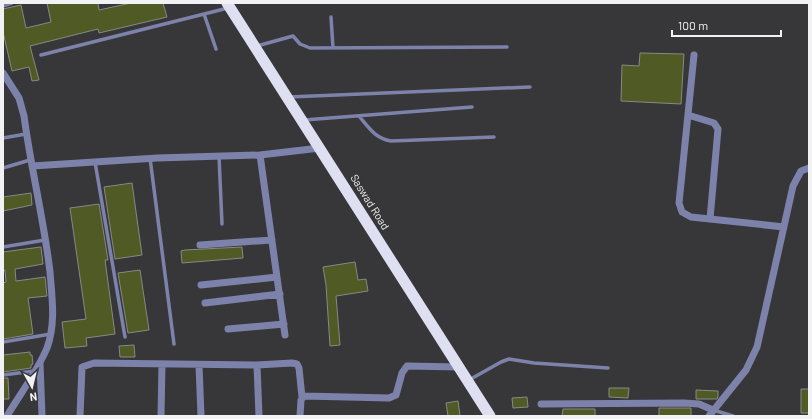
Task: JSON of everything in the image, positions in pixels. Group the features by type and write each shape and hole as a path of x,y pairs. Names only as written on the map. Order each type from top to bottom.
{"highway":[{"name":"Saswad Road","path":"228,5 490,416"}],"street":[{"path":"694,55 679,203 682,212 691,217 784,227"},
{"path":"3,73 19,98 46,240 53,305 51,334 40,363 7,416"},
{"path":"688,114 714,123 718,128 710,219"},
{"path":"31,163 260,155 320,148"},
{"path":"260,155 285,335"},
{"path":"541,404 684,403 698,404 711,413 753,360 758,347 793,186 801,171 809,168"},
{"path":"200,245 272,240"},
{"path":"201,285 277,277"},
{"path":"205,302 280,294"},
{"path":"228,329 284,324"},
{"path":"40,363 42,416"},
{"path":"80,416 80,373 82,367 86,364 297,364 299,368 302,397 300,416"},
{"path":"161,416 162,364"},
{"path":"200,365 201,416"},
{"path":"257,365 259,416"},
{"path":"302,397 310,395 389,398 396,395 402,373 407,366 459,366"}],"lane":[{"path":"3,6 12,3"},
{"path":"41,55 204,14 228,5"},
{"path":"204,14 216,48"},
{"path":"331,17 333,48"},
{"path":"255,46 293,36 304,47 507,47"},
{"path":"288,97 530,87"},
{"path":"302,120 472,107"},
{"path":"359,116 376,136 391,141 494,137"},
{"path":"3,138 26,134"},
{"path":"219,156 222,224"},
{"path":"150,158 174,344"},
{"path":"95,161 125,337"},
{"path":"3,168 31,163"},
{"path":"3,247 46,240"},
{"path":"3,342 51,334"},
{"path":"468,380 509,359 534,363 608,368"},
{"path":"3,376 34,371"},
{"path":"711,413 733,416"}],"building":[{"path":"47,3 98,3 99,10 131,3 163,3 167,17 99,33 98,29 30,46 39,80 32,81 29,67 12,71 3,32 3,9 21,5 26,28 51,22"},
{"path":"640,53 684,54 681,104 621,101 622,65 639,66"},
{"path":"132,183 142,255 115,259 104,187"},
{"path":"31,193 32,205 3,211 3,197"},
{"path":"99,204 108,260 105,260 115,334 86,338 87,346 65,348 62,322 86,319 70,208"},
{"path":"41,247 43,264 15,269 16,281 45,277 47,296 28,298 33,334 3,339 3,283 6,282 5,270 3,271 3,252"},
{"path":"242,247 243,258 182,263 181,251"},
{"path":"355,262 358,280 366,279 368,291 336,296 340,345 330,346 326,285 323,267"},
{"path":"140,270 149,330 128,333 118,273"},
{"path":"134,345 135,357 120,357 119,346"},
{"path":"30,352 30,355 32,355 33,364 31,365 31,368 3,372 3,355"},
{"path":"3,378 8,378 9,399 3,399"},
{"path":"609,388 629,388 628,398 609,397"},
{"path":"801,389 809,389 809,413 801,413"},
{"path":"696,390 718,391 718,397 717,399 696,399"},
{"path":"527,397 528,407 513,408 512,398"},
{"path":"458,401 460,416 448,416 446,403"},
{"path":"659,408 691,408 691,416 659,416"},
{"path":"563,409 595,409 595,416 562,416"}]}
